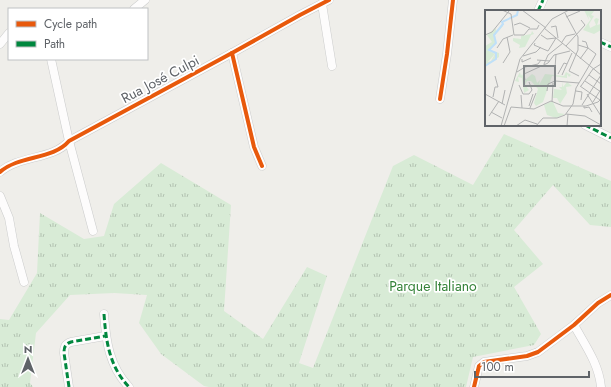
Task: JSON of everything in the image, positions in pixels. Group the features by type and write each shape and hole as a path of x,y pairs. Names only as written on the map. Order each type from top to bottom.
{"street":[{"path":"135,8 145,0"},
{"path":"440,99 453,0"},
{"path":"539,10 544,0"},
{"path":"326,2 332,66"},
{"name":"Rua José Culpi","path":"0,172 8,165 60,148 69,141 326,2"},
{"path":"0,44 8,34"},
{"path":"232,53 254,147 262,166"},
{"path":"51,60 69,141 93,231"},
{"path":"588,126 610,134"},
{"path":"0,196 9,218 14,246 24,282"},
{"path":"474,387 481,363 538,352 574,325 598,303 611,295"},
{"path":"104,314 105,336 113,363 118,373 129,387"},
{"path":"574,325 595,364 600,380 600,387"},
{"path":"69,387 64,354 66,344 105,336"}],"green space":[{"name":"Parque Italiano","path":"504,134 611,181 611,227 590,225 553,185 514,230 543,264 514,287 541,334 534,345 473,357 466,387 204,386 161,354 139,323 147,295 114,293 70,295 36,333 30,383 33,387 0,387 0,319 9,320 37,273 40,213 84,239 104,236 114,204 161,163 231,205 224,311 263,339 307,267 327,276 299,363 313,368 393,166 414,155 473,185"}],"marked path":[{"path":"538,10 543,0"},
{"path":"601,42 611,47"},
{"path":"587,126 611,138"},
{"path":"104,314 106,334 113,362 122,379 129,387"},
{"path":"69,387 64,353 65,346 71,342 105,336"}],"cycle path":[{"path":"0,172 17,163 45,155 62,147 69,141 329,0"},
{"path":"440,99 453,0"},
{"path":"232,53 254,147 262,166"},
{"path":"474,387 479,366 484,362 527,356 538,352 574,325 598,303 611,295"}]}
